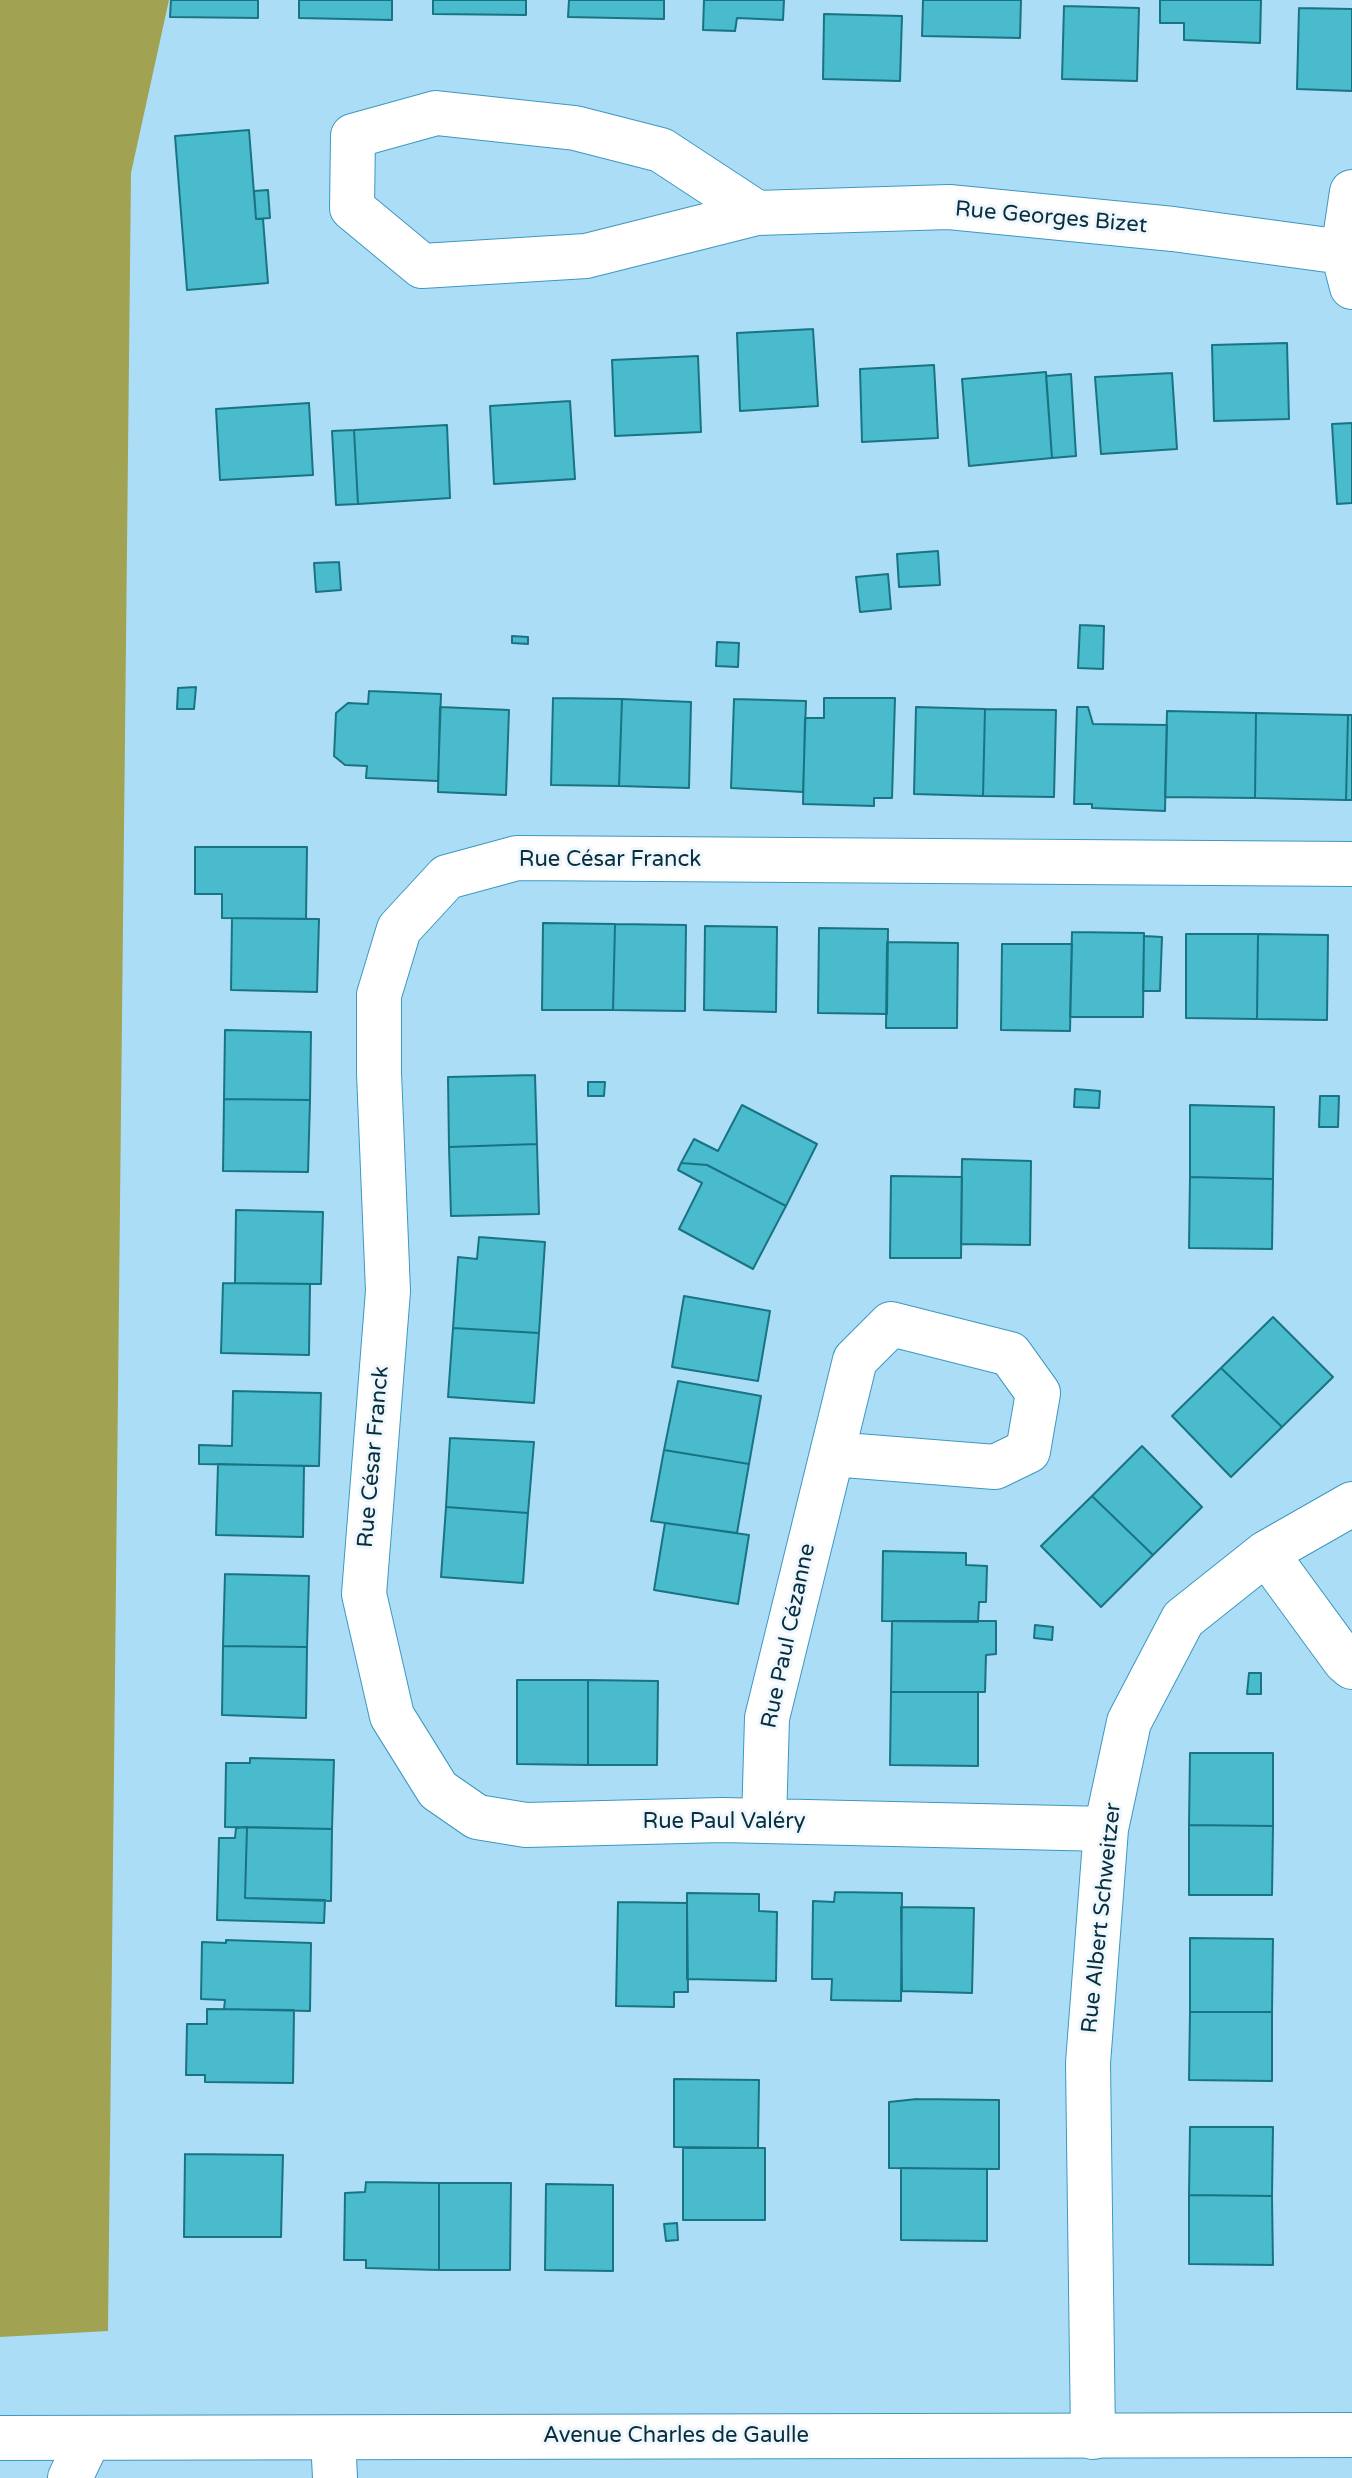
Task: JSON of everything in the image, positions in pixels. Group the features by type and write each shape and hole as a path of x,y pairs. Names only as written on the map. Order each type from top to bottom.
{"street":[{"name":"Rue Georges Bizet","path":"757,213 661,150 575,128 436,113 353,136 352,208 422,266 586,256 757,213 949,207 1173,229 1348,270"},
{"path":"1348,270 1352,192"},
{"name":"Rue César Franck","path":"392,1716 364,1594 388,1291 379,995 399,929 447,877 517,858 1352,864"},
{"name":"Rue Paul Cézanne","path":"764,1821 767,1718 855,1360 891,1324 1010,1354 1038,1393 1028,1451 995,1467 832,1454"},
{"name":"Rue Albert Schweitzer","path":"1093,2437 1088,2063 1106,1829 1129,1722 1183,1619 1266,1553 1352,1504"},
{"path":"1266,1553 1352,1667"},
{"name":"Rue Paul Valéry","path":"392,1716 438,1790 477,1817 526,1825 764,1821 1106,1829"},
{"name":"Avenue Charles de Gaulle","path":"0,2438 89,2438 334,2458 467,2436 1352,2435"},
{"path":"70,2478 89,2438"}],"shaded area":[{"path":"0,0 169,0 131,173 108,2331 0,2337"}],"building":[{"path":"171,0 258,0 258,18 170,17"},
{"path":"299,0 392,0 392,20 299,18"},
{"path":"433,0 526,0 526,15 433,14"},
{"path":"569,0 664,0 664,19 568,17"},
{"path":"704,0 784,0 783,20 737,18 735,31 703,30"},
{"path":"923,0 1021,0 1020,38 922,36"},
{"path":"1160,0 1261,0 1260,43 1184,40 1184,23 1160,23"},
{"path":"1064,6 1139,8 1137,81 1062,79"},
{"path":"1299,8 1352,9 1352,91 1297,89"},
{"path":"824,14 902,16 900,81 823,79"},
{"path":"249,130 256,219 263,219 268,283 187,290 175,136"},
{"path":"268,190 270,218 256,219 254,191"},
{"path":"813,329 818,406 740,411 737,333"},
{"path":"1287,343 1289,419 1214,421 1212,345"},
{"path":"698,356 701,432 615,436 612,360"},
{"path":"934,365 938,438 862,442 860,369"},
{"path":"1046,372 1052,458 969,466 962,379"},
{"path":"1172,373 1177,449 1101,454 1095,377"},
{"path":"1071,374 1076,456 1052,458 1046,376"},
{"path":"570,401 575,479 494,484 490,406"},
{"path":"309,403 313,475 220,480 216,409"},
{"path":"1352,423 1352,503 1337,504 1332,424"},
{"path":"447,425 450,498 358,504 354,430"},
{"path":"354,430 358,504 336,505 332,431"},
{"path":"938,551 940,585 899,587 897,554"},
{"path":"339,562 341,590 316,592 314,563"},
{"path":"888,574 891,609 860,612 856,577"},
{"path":"1080,625 1104,626 1103,669 1078,668"},
{"path":"512,636 528,637 528,644 512,643"},
{"path":"717,642 739,643 738,667 716,666"},
{"path":"196,687 194,709 177,709 178,688"},
{"path":"369,691 441,694 438,781 366,778 367,766 345,765 334,756 336,713 348,703 368,704"},
{"path":"553,698 622,699 619,786 551,785"},
{"path":"824,698 895,698 892,798 874,798 874,806 803,804 805,718 824,718"},
{"path":"622,699 691,702 689,788 619,786"},
{"path":"734,699 806,701 803,792 731,788"},
{"path":"440,707 509,710 506,795 438,792"},
{"path":"916,707 985,709 983,796 914,794"},
{"path":"1077,707 1088,707 1093,724 1167,725 1165,811 1092,808 1092,804 1074,804"},
{"path":"985,709 1056,710 1054,797 983,796"},
{"path":"1167,711 1256,713 1255,798 1165,797"},
{"path":"1256,713 1348,715 1346,800 1255,798"},
{"path":"1348,715 1352,715 1352,800 1346,800"},
{"path":"195,847 307,847 306,919 222,918 222,894 195,894"},
{"path":"232,918 319,919 317,992 231,990"},
{"path":"543,923 615,924 613,1010 542,1010"},
{"path":"615,924 686,925 685,1011 613,1010"},
{"path":"705,926 777,927 776,1012 704,1010"},
{"path":"819,928 888,929 887,1014 818,1013"},
{"path":"1072,932 1144,933 1143,1017 1070,1017"},
{"path":"1186,934 1258,934 1257,1019 1186,1018"},
{"path":"1258,934 1328,935 1327,1020 1257,1019"},
{"path":"1144,936 1162,937 1160,991 1143,991"},
{"path":"887,942 958,943 957,1028 886,1028"},
{"path":"1002,944 1072,944 1070,1031 1001,1030"},
{"path":"225,1030 311,1032 310,1100 224,1099"},
{"path":"535,1075 537,1144 449,1147 448,1077"},
{"path":"588,1082 605,1082 604,1096 588,1096"},
{"path":"1075,1089 1100,1091 1099,1108 1074,1107"},
{"path":"1320,1096 1339,1096 1338,1127 1319,1127"},
{"path":"224,1099 310,1100 308,1172 223,1171"},
{"path":"742,1105 817,1144 786,1206 707,1165 681,1163 694,1139 718,1151"},
{"path":"1190,1105 1274,1107 1273,1179 1190,1177"},
{"path":"537,1144 539,1214 451,1216 449,1147"},
{"path":"962,1159 1031,1161 1030,1245 961,1244"},
{"path":"681,1163 707,1165 786,1206 753,1269 679,1229 702,1183 678,1170"},
{"path":"891,1176 962,1177 961,1258 890,1258"},
{"path":"1190,1177 1273,1179 1272,1249 1189,1248"},
{"path":"236,1210 323,1212 321,1284 235,1283"},
{"path":"479,1237 545,1242 539,1333 453,1328 458,1257 477,1259"},
{"path":"223,1283 310,1284 309,1355 221,1353"},
{"path":"684,1296 770,1311 758,1381 672,1367"},
{"path":"1273,1317 1333,1377 1282,1427 1221,1368"},
{"path":"453,1328 539,1333 534,1403 448,1397"},
{"path":"1221,1368 1282,1427 1231,1477 1172,1416"},
{"path":"678,1381 761,1396 749,1464 664,1450"},
{"path":"233,1391 321,1393 319,1466 199,1464 199,1445 232,1446"},
{"path":"450,1438 534,1442 528,1513 446,1507"},
{"path":"1142,1446 1202,1507 1153,1555 1092,1496"},
{"path":"664,1450 749,1464 737,1533 651,1521"},
{"path":"218,1464 304,1466 303,1537 216,1535"},
{"path":"1092,1496 1153,1555 1101,1607 1041,1546"},
{"path":"446,1507 528,1513 523,1583 441,1577"},
{"path":"665,1523 749,1535 738,1604 654,1590"},
{"path":"883,1551 966,1553 966,1565 987,1566 986,1602 979,1602 978,1622 882,1621"},
{"path":"225,1574 309,1576 307,1647 223,1646"},
{"path":"892,1621 996,1621 996,1654 986,1655 985,1692 891,1692"},
{"path":"1035,1625 1053,1627 1052,1640 1034,1638"},
{"path":"223,1646 307,1647 306,1718 222,1715"},
{"path":"1249,1673 1261,1673 1261,1694 1247,1694"},
{"path":"517,1680 588,1680 588,1765 517,1764"},
{"path":"588,1680 658,1681 657,1765 588,1765"},
{"path":"891,1692 978,1692 978,1766 890,1765"},
{"path":"1190,1753 1273,1753 1273,1826 1189,1825"},
{"path":"250,1758 334,1760 332,1829 225,1827 226,1763 250,1763"},
{"path":"1189,1825 1273,1826 1272,1895 1189,1895"},
{"path":"247,1827 332,1829 331,1901 245,1898"},
{"path":"247,1827 245,1898 325,1900 324,1923 217,1920 219,1838 235,1838 236,1828"},
{"path":"835,1892 902,1893 901,2001 831,2000 832,1979 812,1979 813,1901 834,1902"},
{"path":"687,1893 759,1894 759,1911 777,1912 776,1981 687,1979"},
{"path":"618,1902 687,1903 688,1992 674,1992 674,2007 616,2006"},
{"path":"901,1907 974,1908 972,1993 902,1991"},
{"path":"1190,1938 1273,1939 1272,2012 1190,2012"},
{"path":"226,1940 311,1943 310,2011 224,2009 225,2000 201,1999 202,1942 226,1943"},
{"path":"207,2009 294,2010 293,2083 205,2082 205,2075 186,2075 187,2024 207,2024"},
{"path":"1190,2012 1272,2012 1272,2081 1189,2080"},
{"path":"674,2079 759,2080 758,2148 674,2147"},
{"path":"917,2099 999,2100 999,2169 889,2168 889,2102"},
{"path":"1190,2127 1273,2127 1272,2196 1189,2195"},
{"path":"683,2148 765,2148 765,2220 683,2220"},
{"path":"185,2154 283,2155 281,2237 184,2237"},
{"path":"901,2168 987,2169 987,2241 901,2240"},
{"path":"366,2182 439,2183 439,2270 366,2268 366,2260 344,2260 345,2193 365,2192"},
{"path":"439,2183 511,2183 510,2270 439,2270"},
{"path":"546,2184 613,2185 613,2271 545,2270"},
{"path":"1189,2195 1272,2196 1273,2265 1189,2264"},
{"path":"677,2223 678,2240 666,2241 664,2224"}]}
